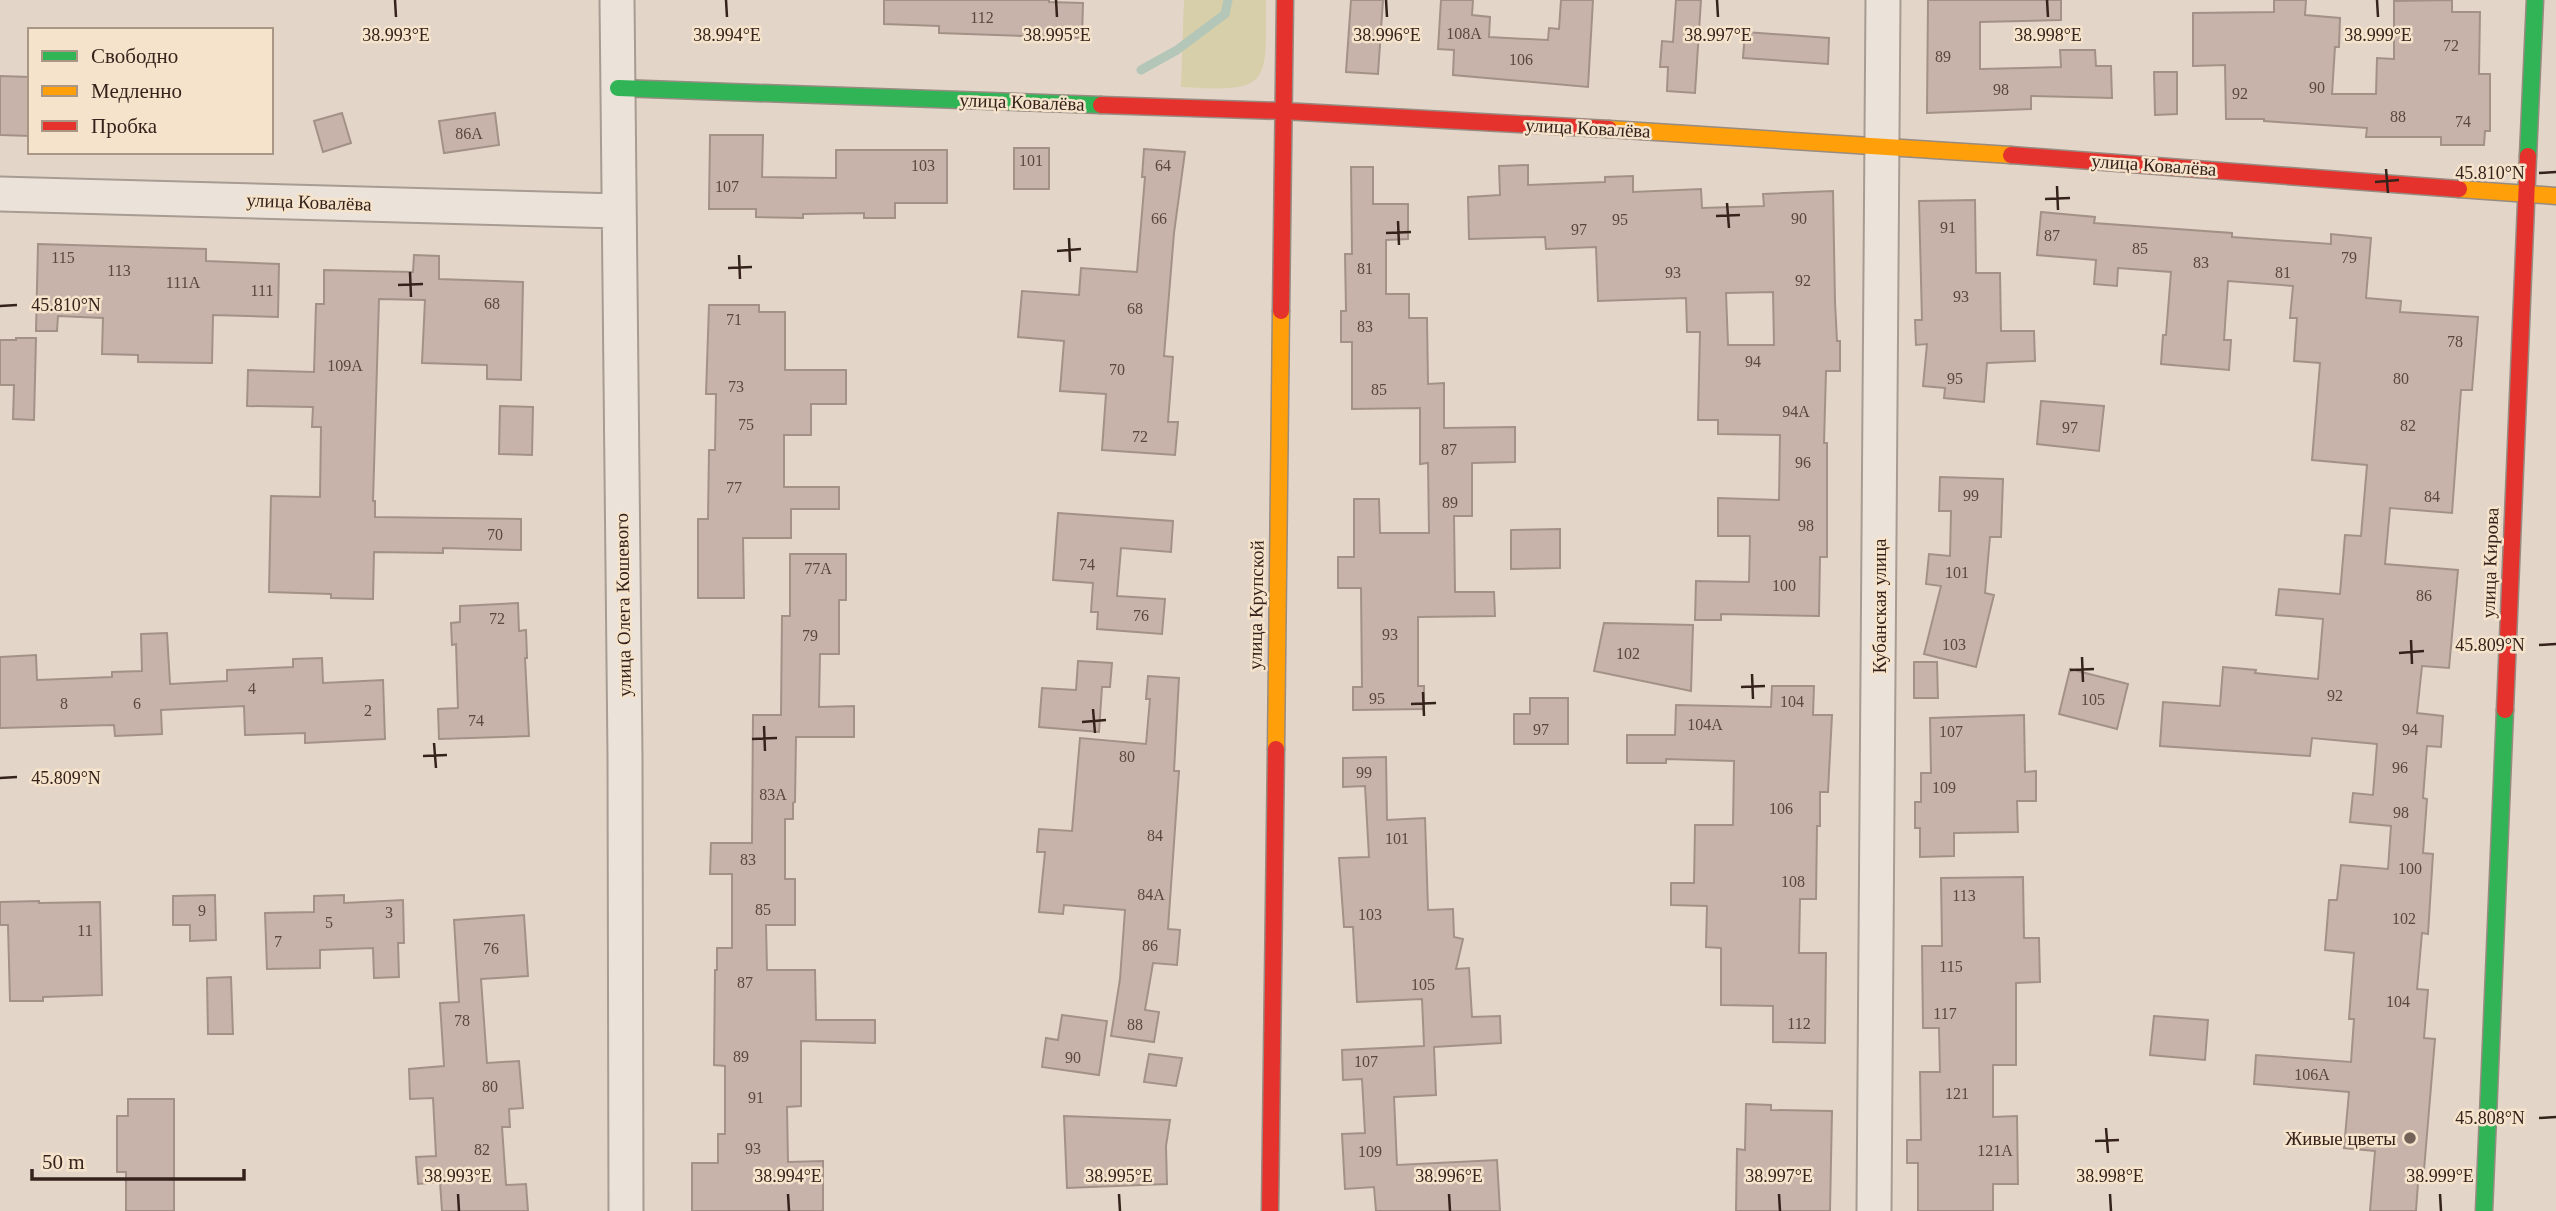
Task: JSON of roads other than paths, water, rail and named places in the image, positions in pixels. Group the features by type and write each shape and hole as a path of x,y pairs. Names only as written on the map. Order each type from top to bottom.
{"street":[{"name":"улица Олега Кошевого","path":"617,0 625,756 626,1211"},
{"name":"улица Крупской","path":"1270,1211 1285,0"},
{"name":"Кубанская улица","path":"1874,1211 1883,0"},
{"name":"улица Кирова","path":"2484,1211 2535,0"},
{"name":"улица Ковалёва","path":"618,89 1283,111 1883,145 2556,196"},
{"name":"улица Ковалёва","path":"0,194 618,211"}],"waterway":[{"path":"1141,70 1177,50 1225,14 1228,0"}],"place":[{"name":"Живые цветы","path":"2410,1138"}]}
